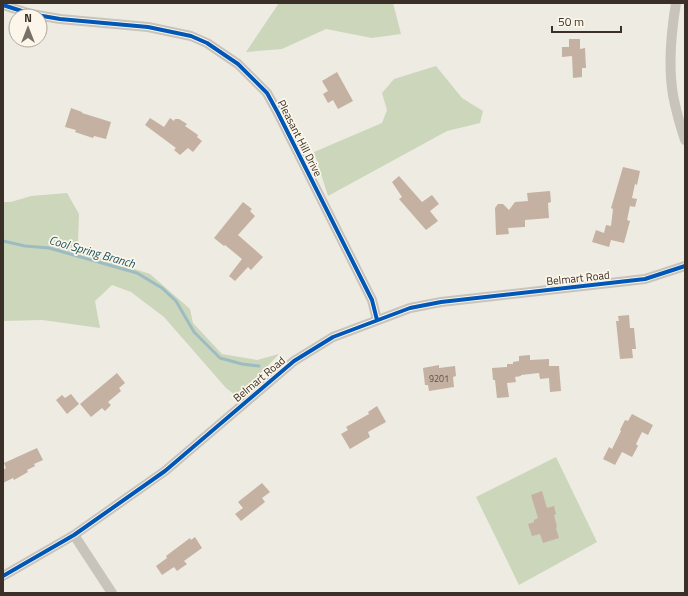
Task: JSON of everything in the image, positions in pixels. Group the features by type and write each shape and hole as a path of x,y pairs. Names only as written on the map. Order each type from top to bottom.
{"street":[{"path":"676,3 672,28 671,71 673,95 685,140"},
{"name":"Pleasant Hill Drive","path":"3,5 31,14 60,19 148,27 191,36 207,43 238,64 267,93 278,113 372,300 377,320"},
{"name":"Belmart Road","path":"3,576 74,535 165,471 294,361 333,337 410,308 441,302 645,279 685,266"},
{"path":"74,535 112,593"}],"green space":[{"path":"279,3 393,3 401,34 372,38 326,29 282,49 246,52"},
{"path":"436,66 462,98 483,111 480,123 447,131 328,196 314,152 382,123 387,110 382,93 394,79"},
{"path":"67,193 79,214 78,243 91,255 150,274 190,309 193,323 222,354 257,360 279,354 238,397 226,388 164,317 131,292 112,285 95,301 100,328 42,320 3,321 3,202 11,202 31,196"},
{"path":"556,457 597,542 519,585 476,497"}],"building":[{"path":"569,39 580,39 580,49 585,48 586,68 582,68 582,77 573,78 572,56 562,57 562,47 569,47"},
{"path":"337,72 353,101 338,109 333,100 328,103 323,94 328,91 322,81"},
{"path":"71,108 111,122 106,139 94,136 93,138 75,132 76,130 65,127"},
{"path":"150,118 164,127 170,118 174,121 175,119 179,119 187,124 185,126 198,135 197,137 202,141 193,152 188,148 180,155 174,150 176,148 145,125"},
{"path":"623,167 640,171 632,198 637,199 635,207 630,206 627,220 630,221 624,243 611,240 609,247 592,242 596,230 604,233 606,225 611,226 613,209 611,208"},
{"path":"399,176 422,202 432,195 439,204 430,211 438,221 426,230 399,199 402,197 392,182"},
{"path":"550,191 551,202 548,203 549,218 525,220 525,227 508,228 509,234 496,235 495,208 498,204 503,204 509,210 515,202 528,201 527,193"},
{"path":"243,202 252,209 250,211 255,216 238,235 263,257 251,270 248,267 235,281 229,276 242,259 214,238"},
{"path":"629,315 630,328 634,328 636,349 632,349 633,358 620,359 616,321 619,321 618,316"},
{"path":"530,355 530,360 549,359 549,366 559,366 561,391 550,392 549,378 540,379 539,373 515,377 516,382 507,383 509,397 497,398 492,368 507,367 507,364 513,364 513,362 519,361 519,356"},
{"path":"439,365 439,368 455,366 456,376 453,377 454,387 429,391 428,385 425,385 423,368"},
{"path":"117,373 125,383 119,388 121,391 108,402 111,405 105,411 102,408 91,417 80,404"},
{"path":"71,394 79,404 67,414 56,400 62,395 65,398"},
{"path":"377,406 386,422 368,432 370,437 350,449 341,434 348,430 346,427 369,414 368,412"},
{"path":"632,414 653,425 648,435 642,432 636,444 638,446 632,457 622,452 615,465 603,459 609,447 612,449 625,420 628,421"},
{"path":"37,448 43,460 34,464 35,466 27,470 28,472 14,480 13,478 3,483 3,470 6,468 4,463"},
{"path":"262,483 270,492 262,498 265,502 241,521 235,514 243,508 238,502"},
{"path":"542,491 547,508 554,506 556,514 554,515 556,528 559,538 543,543 540,534 532,536 528,524 534,522 534,520 538,518 531,495"},
{"path":"195,537 202,548 184,561 187,564 177,571 174,567 162,575 156,566 167,558 166,556 190,538 191,540"}],"waterway":[{"name":"Cool Spring Branch","path":"3,241 25,246 49,248 137,273 162,288 176,301 194,332 220,358 242,364 259,366"}],"cycle path":[{"path":"3,5 31,14 60,19 148,27 191,36 207,43 238,64 267,93 278,113 372,300 377,320"},
{"path":"3,576 74,535 165,471 294,361 333,337 410,308 441,302 645,279 685,266"}]}
